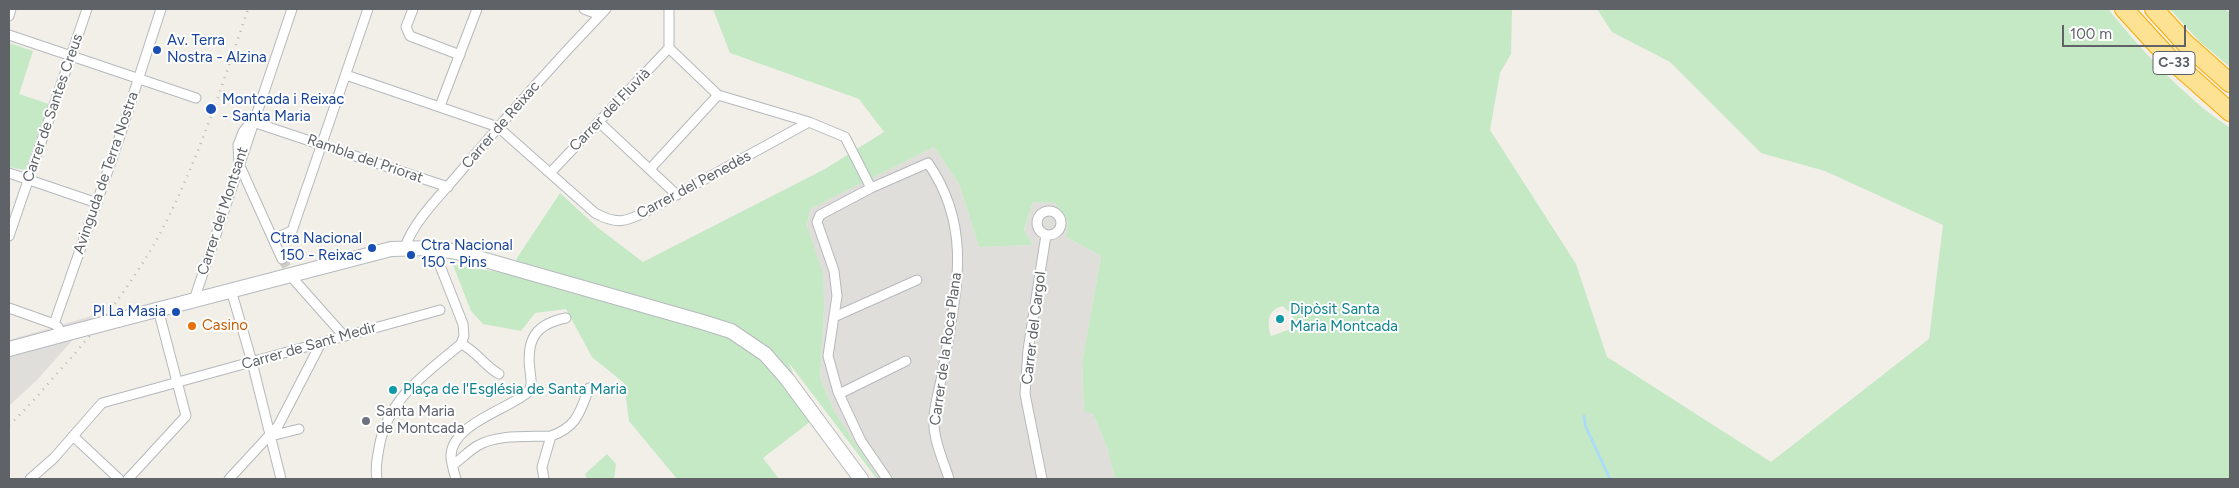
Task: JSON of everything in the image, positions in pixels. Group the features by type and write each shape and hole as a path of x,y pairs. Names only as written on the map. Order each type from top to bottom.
{"highway":[{"name":"C-33","path":"2124,9 2168,57 2230,112"},
{"name":"C-33","path":"2154,9 2184,42 2230,83"}],"main road":[{"path":"9,349 58,329 76,331 333,263 406,247 433,248 465,254 699,321 742,337 774,362 862,479"}],"street":[{"path":"9,16 11,9"},
{"name":"Carrer de Santes Creus","path":"9,236 88,9"},
{"name":"Avinguda de Terra Nostra","path":"58,329 96,204 161,9"},
{"path":"282,259 239,164 238,145 243,132 253,122 292,9"},
{"path":"273,239 292,231 368,9"},
{"path":"413,9 406,27 410,36 460,55"},
{"path":"440,106 477,9"},
{"path":"584,9 603,12"},
{"path":"669,9 669,48 718,95 809,122 845,137 871,188 820,215 817,222 834,271 836,296 828,356 839,394 861,441 887,479"},
{"name":"Carrer de Reixac","path":"406,247 412,232 498,127 603,12"},
{"path":"9,35 196,98"},
{"name":"Carrer del Fluvià","path":"551,172 669,48"},
{"name":"Carrer del Penedès","path":"346,75 498,127 595,213 608,220 620,222 631,219 678,195 809,122"},
{"path":"650,169 718,95"},
{"name":"Rambla del Priorat","path":"253,122 448,187"},
{"path":"599,122 678,195"},
{"name":"Carrer de la Roca Plana","path":"871,188 928,163 941,181 955,220 958,269 954,314 934,423 949,479"},
{"name":"Carrer del Montsant","path":"194,300 239,164"},
{"path":"9,173 96,204"},
{"name":"Carrer del Cargol","path":"1042,479 1025,394 1028,350 1046,235"},
{"path":"377,479 376,468 380,442 392,410 410,386 461,344 464,336 463,324 433,248"},
{"path":"834,318 917,280"},
{"path":"295,281 344,336"},
{"path":"231,290 252,362 266,424 272,436 281,479"},
{"path":"9,308 58,329"},
{"path":"128,479 186,416 158,309"},
{"name":"Carrer de Sant Medir","path":"30,479 54,458 102,403 440,310"},
{"path":"456,479 451,454 455,443 463,432 521,398 530,390 530,347 533,336 544,325 566,318"},
{"path":"229,479 272,436 321,343"},
{"path":"461,344 472,349 499,374"},
{"path":"839,394 906,361"},
{"path":"452,465 485,442 551,436 562,432 573,424 589,388"},
{"path":"272,436 299,429"},
{"path":"73,436 119,479"},
{"path":"544,479 542,467 551,436"}],"shaded area":[{"path":"934,147 959,184 979,247 1033,245 1024,231 1033,202 1055,203 1068,222 1066,237 1101,256 1082,363 1084,411 1093,414 1107,447 1115,479 879,479 834,411 820,378 824,308 807,226 810,209"},
{"path":"95,315 37,380 9,406 9,340"}],"green space":[{"path":"713,9 1512,9 1511,54 1500,73 1490,130 1576,264 1607,357 1771,462 1929,339 1943,225 1825,171 1761,153 1670,62 1612,32 1597,9 2108,9 2136,42 2180,88 2230,128 2230,479 1115,479 1107,447 1093,414 1084,411 1082,363 1101,256 1066,237 1068,222 1055,203 1033,202 1024,230 1033,245 979,247 959,184 934,147 810,209 807,226 823,274 824,308 820,378 834,411 879,479 877,479 789,363 811,421 763,458 779,479 677,479 629,421 624,383 592,357 566,309 535,313 521,331 483,324 471,311 453,265 512,274 517,258 560,193 597,227 643,262 825,169 884,132 859,99 730,53","holes":["1283,306 1293,316 1291,329 1271,336 1269,321 1274,310"]},
{"path":"2170,9 2225,9 2230,13 2230,67 2199,41"},
{"path":"9,43 33,51 19,94 49,104 25,170 9,167"},
{"path":"607,454 616,464 614,479 587,479 585,474"}],"waterway":[{"path":"1584,416 1585,425 1610,479"}],"tunnel":[{"path":"282,259 294,279"}],"railway":[{"path":"9,425 36,398 116,302 141,266 163,228 199,147 248,9"}],"place":[{"name":"Av. Terra Nostra - Alzina","path":"157,50"},
{"name":"Montcada i Reixac - Santa Maria","path":"211,109"},
{"name":"Ctra Nacional 150 - Reixac","path":"372,248"},
{"name":"Ctra Nacional 150 - Pins","path":"411,255"},
{"name":"Pl La Masia","path":"176,312"},
{"name":"Dipòsit Santa Maria Montcada","path":"1280,319"},
{"name":"Casino","path":"192,326"},
{"name":"Plaça de l'Església de Santa Maria","path":"393,390"},
{"name":"Santa Maria de Montcada","path":"366,421"}]}
